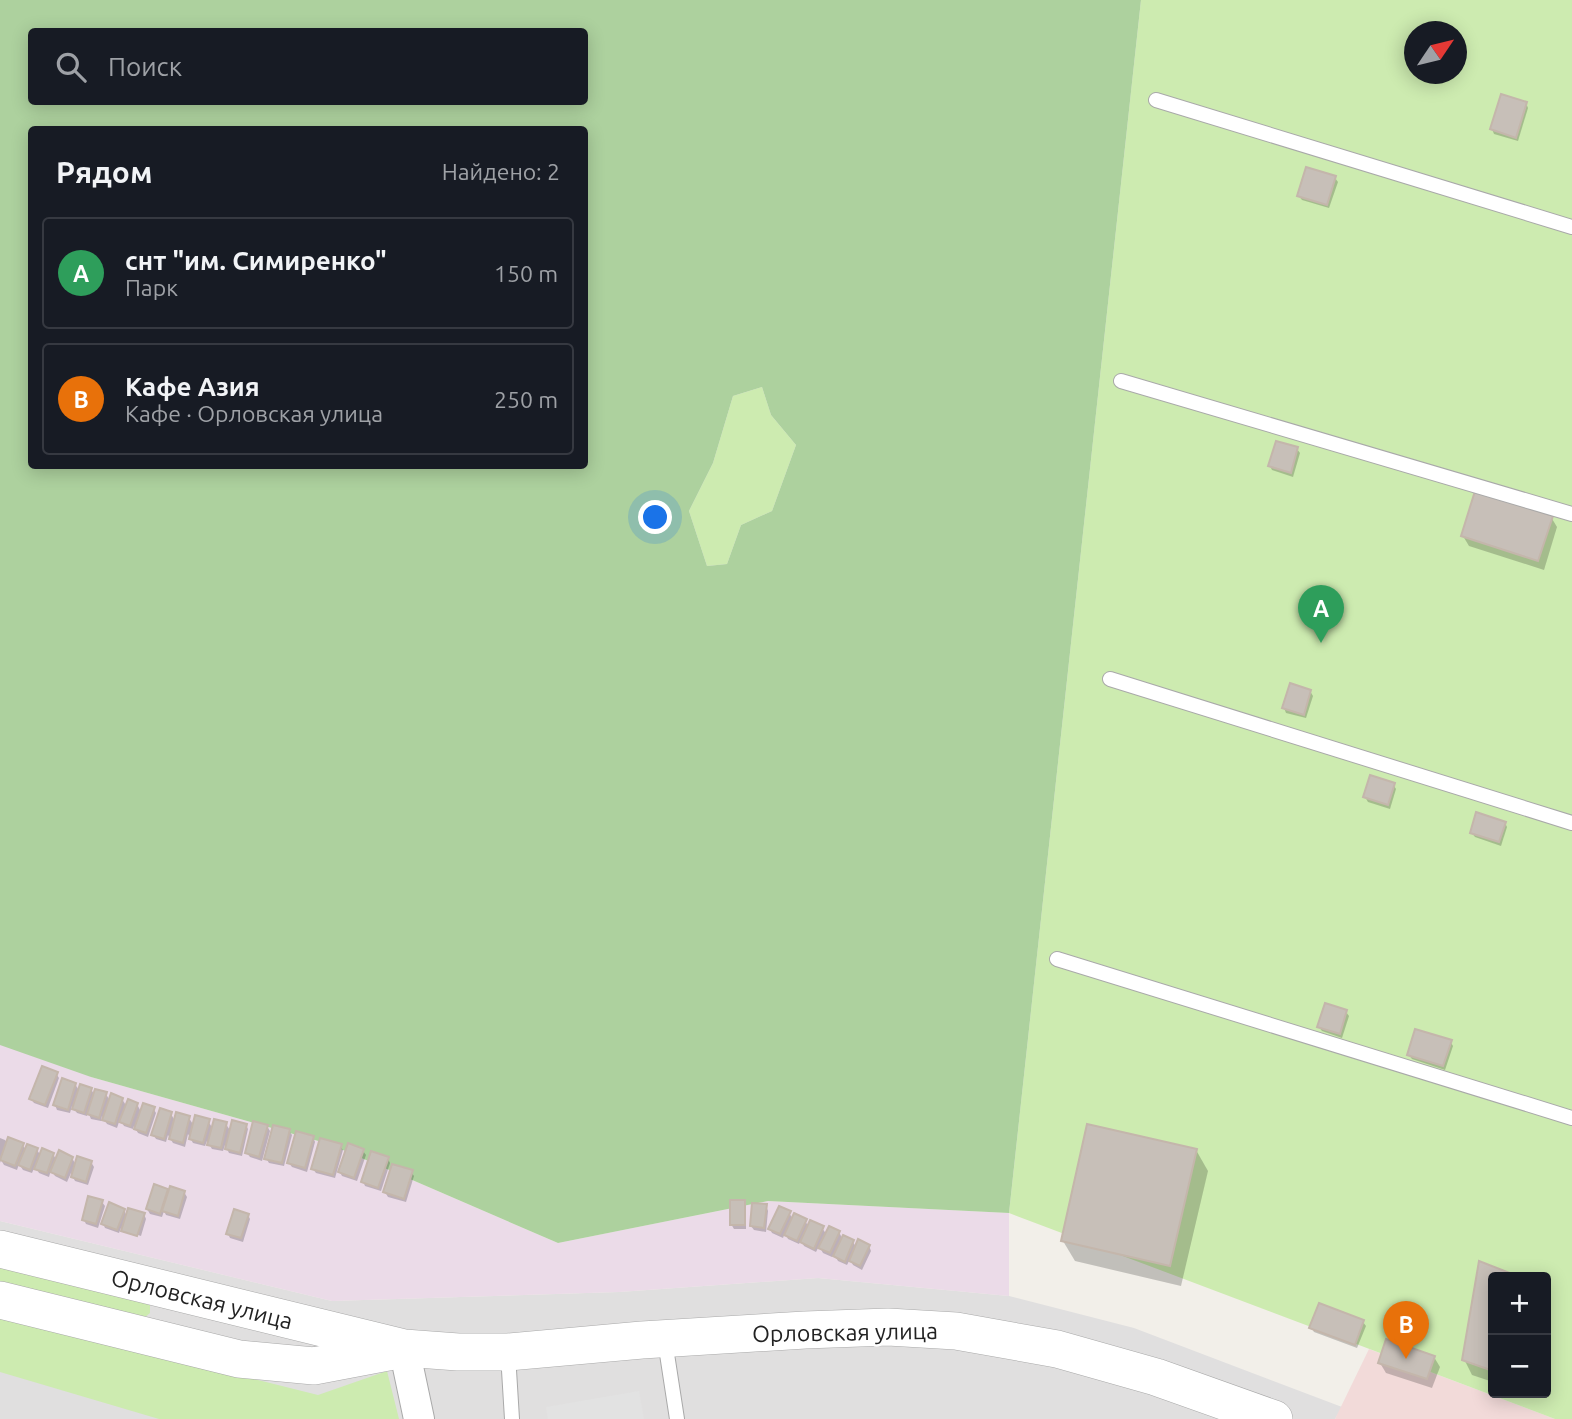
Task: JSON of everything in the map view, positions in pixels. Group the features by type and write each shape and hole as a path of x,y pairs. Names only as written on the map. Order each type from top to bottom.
{"street":[{"name":"Орловская улица","path":"0,1249 404,1348 508,1352 665,1338 888,1327 956,1331 1058,1349 1156,1377 1274,1419"},
{"name":"Орловская улица","path":"0,1300 239,1359 314,1366 404,1348"},
{"path":"404,1348 419,1419"}],"lane":[{"path":"1156,100 1572,227"},
{"path":"1121,381 1572,513"},
{"path":"1110,679 1572,823"},
{"path":"1057,959 1572,1118"},
{"path":"665,1338 677,1419"},
{"path":"508,1352 512,1419"}],"shaded area":[{"path":"0,1015 91,1077 329,1144 558,1243 768,1201 1009,1213 1009,1296 818,1278 619,1292 332,1301 0,1221"},
{"path":"0,1221 332,1301 619,1292 818,1278 1009,1296 1134,1328 1342,1407 1335,1419 0,1419"},
{"path":"1369,1349 1488,1394 1488,1398 1499,1398 1555,1419 1335,1419"},
{"path":"639,1391 644,1419 548,1419 546,1407"}],"green space":[{"path":"0,0 1141,0 1009,1213 768,1201 558,1243 329,1144 91,1077 0,1045","holes":["762,387 771,415 796,445 772,511 741,525 727,564 707,566 689,511 713,463 733,396"]},
{"path":"1141,0 1572,0 1572,1419 1555,1419 1499,1398 1551,1398 1551,1272 1488,1272 1488,1394 1009,1213"},
{"path":"762,387 771,415 796,445 772,511 741,525 727,564 707,566 689,511 713,463 733,396"},
{"path":"0,1262 148,1302 150,1313 144,1318 0,1284"},
{"path":"0,1315 318,1395 387,1371 399,1419 159,1419 0,1372"}],"building":[{"path":"1501,94 1527,102 1516,138 1490,129"},
{"path":"1306,167 1336,176 1327,205 1297,196"},
{"path":"1276,441 1298,447 1291,473 1268,466"},
{"path":"1475,491 1553,516 1538,561 1461,536"},
{"path":"1290,683 1311,690 1304,715 1282,708"},
{"path":"1370,775 1395,783 1388,805 1363,797"},
{"path":"1476,812 1506,822 1499,842 1470,833"},
{"path":"1325,1003 1347,1010 1340,1034 1317,1027"},
{"path":"1415,1029 1452,1040 1443,1066 1407,1055"},
{"path":"42,1066 58,1072 45,1105 29,1099"},
{"path":"62,1078 76,1083 68,1110 53,1105"},
{"path":"80,1084 92,1088 84,1113 72,1109"},
{"path":"95,1089 107,1092 99,1118 87,1114"},
{"path":"111,1093 123,1098 115,1124 102,1120"},
{"path":"128,1099 138,1103 130,1126 119,1122"},
{"path":"143,1103 155,1107 146,1133 134,1129"},
{"path":"160,1108 172,1112 164,1139 151,1135"},
{"path":"176,1112 190,1116 183,1143 169,1139"},
{"path":"195,1115 210,1119 203,1143 189,1139"},
{"path":"214,1119 227,1122 221,1148 207,1145"},
{"path":"232,1120 247,1124 240,1153 225,1149"},
{"path":"253,1121 268,1125 259,1157 245,1153"},
{"path":"1087,1124 1197,1149 1170,1266 1061,1241"},
{"path":"273,1125 290,1129 282,1163 264,1159"},
{"path":"296,1131 314,1136 305,1168 287,1163"},
{"path":"8,1137 24,1143 15,1166 0,1160"},
{"path":"320,1138 342,1144 333,1175 311,1169"},
{"path":"348,1143 364,1149 354,1178 338,1172"},
{"path":"27,1144 38,1148 30,1170 18,1165"},
{"path":"42,1148 54,1153 47,1173 34,1169"},
{"path":"59,1150 73,1157 65,1178 50,1172"},
{"path":"371,1151 389,1157 378,1188 361,1182"},
{"path":"77,1156 92,1161 86,1182 71,1177"},
{"path":"392,1164 413,1170 404,1199 383,1192"},
{"path":"154,1184 168,1189 160,1214 146,1209"},
{"path":"170,1186 185,1191 178,1216 162,1211"},
{"path":"88,1196 103,1200 96,1224 82,1220"},
{"path":"730,1200 745,1200 745,1225 730,1225"},
{"path":"109,1202 125,1209 117,1230 101,1224"},
{"path":"752,1203 767,1204 764,1228 750,1226"},
{"path":"779,1206 791,1211 780,1234 768,1229"},
{"path":"128,1208 145,1213 137,1236 121,1231"},
{"path":"234,1209 249,1214 241,1238 226,1234"},
{"path":"794,1213 807,1219 797,1241 784,1235"},
{"path":"810,1220 824,1226 814,1249 800,1242"},
{"path":"829,1226 840,1231 830,1253 818,1248"},
{"path":"843,1235 854,1240 845,1262 833,1256"},
{"path":"858,1239 870,1245 860,1266 849,1261"},
{"path":"1479,1261 1507,1272 1488,1272 1488,1369 1462,1360"},
{"path":"1319,1303 1364,1320 1355,1345 1309,1328"},
{"path":"1386,1339 1435,1356 1427,1379 1378,1363"}],"place":[{"name":"снт \"им. Симиренко\"","path":"1321,643"},
{"name":"Кафе Азия","path":"1406,1359"}]}
